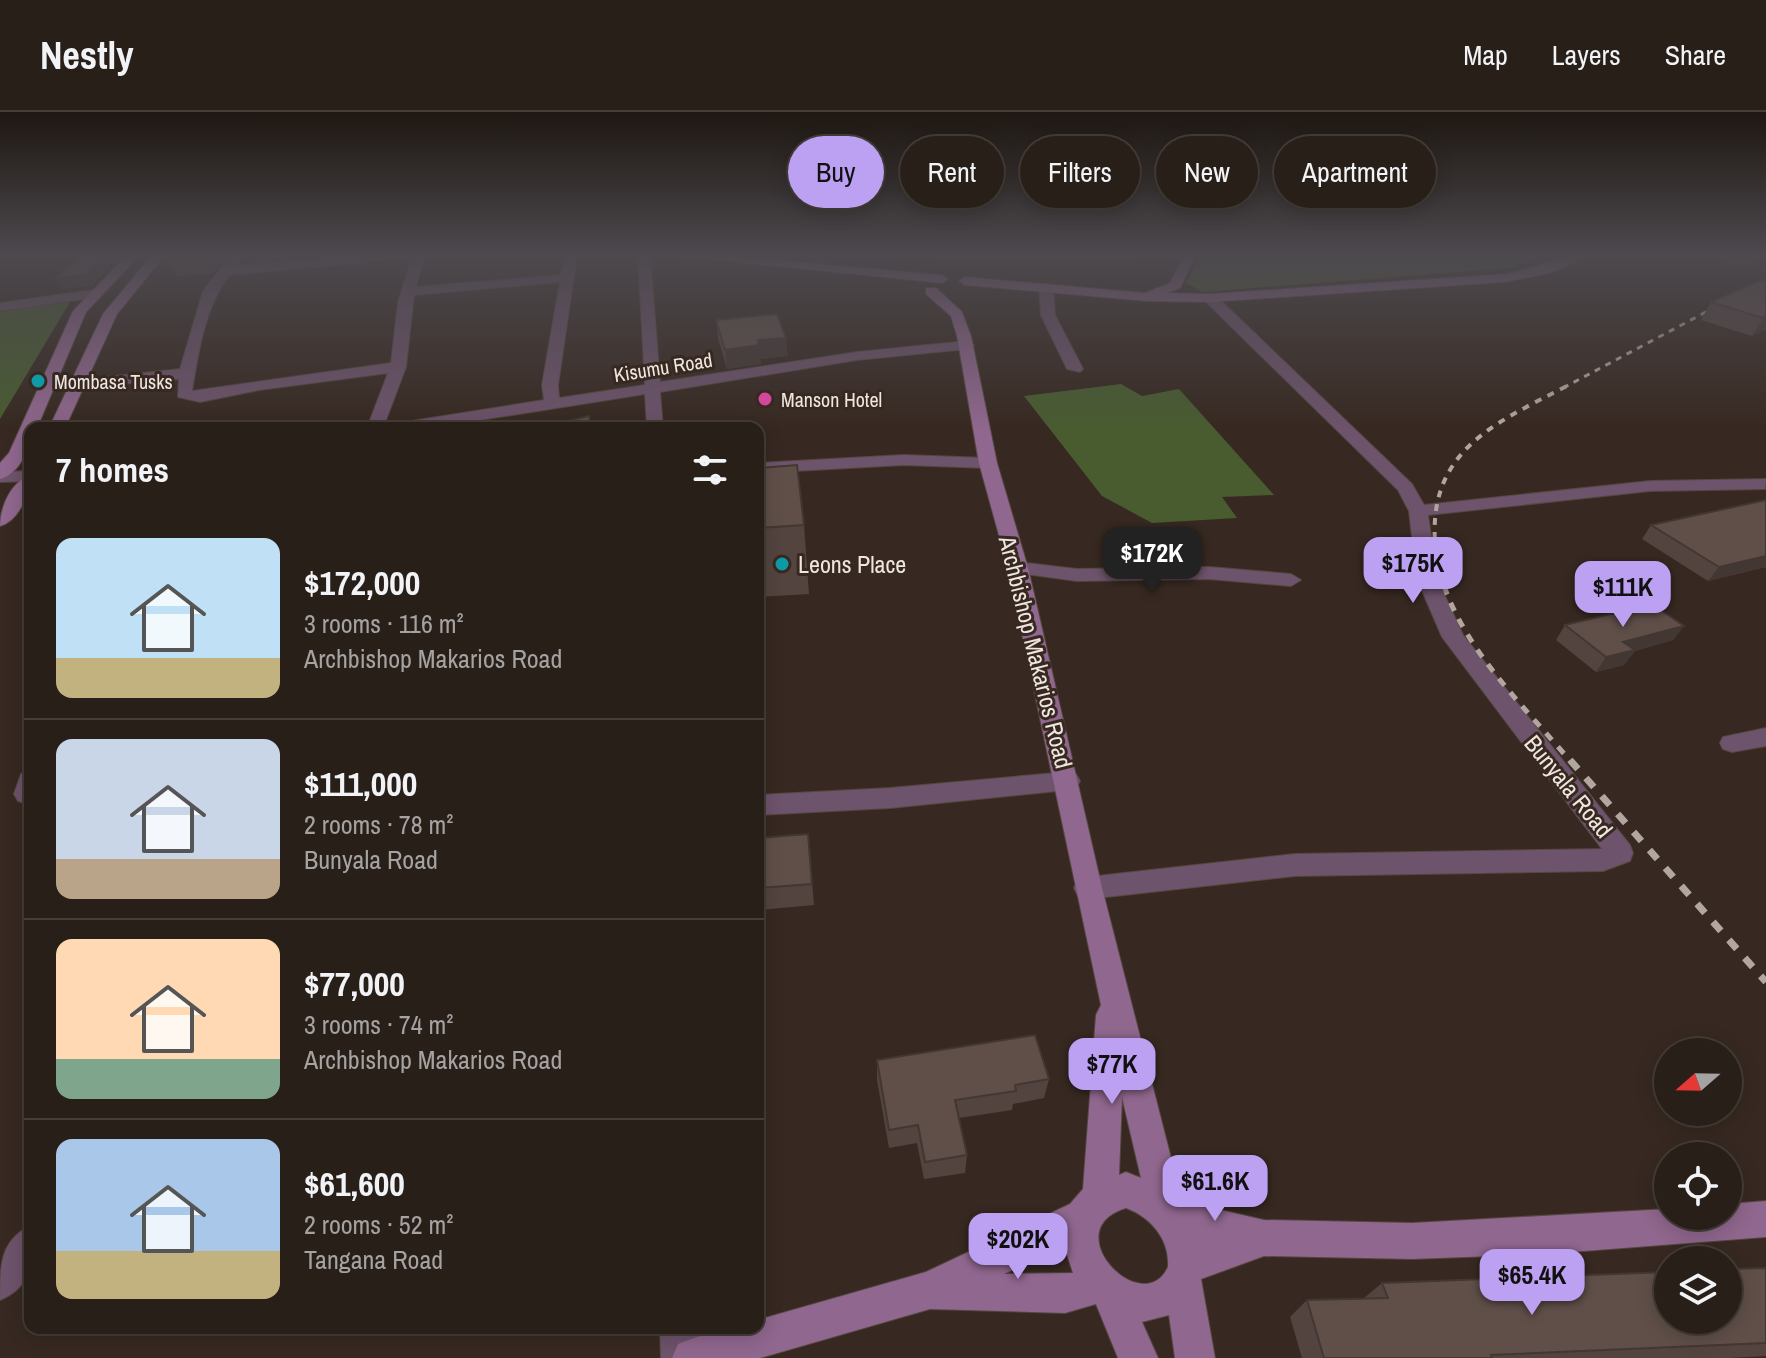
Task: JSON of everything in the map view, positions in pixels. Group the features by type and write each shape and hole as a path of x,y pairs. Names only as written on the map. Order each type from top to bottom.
{"main road":[{"path":"31,422 79,313"},
{"path":"60,422 109,313"},
{"path":"951,313 962,325"},
{"name":"Archbishop Makarios Road","path":"962,325 988,463 1018,568 1088,888 1170,1213"},
{"path":"0,476 17,455 24,439"},
{"path":"3,513 24,487"},
{"name":"Archbishop Makarios Road","path":"1092,1207 1113,989"},
{"path":"692,1358 930,1290 1092,1207 1112,1191 1140,1193 1170,1213 1264,1238 1412,1241 1545,1236 1766,1219"},
{"path":"1092,1207 1082,1251 1105,1288 1138,1358"},
{"path":"1170,1213 1181,1232 1195,1358"},
{"path":"930,1290 1065,1294 1105,1288 1144,1303 1161,1300 1173,1291 1184,1272 1264,1238"}],"street":[{"path":"203,313 190,356 190,373 184,381 184,394 193,398 398,367"},
{"path":"377,422 398,367 404,313"},
{"path":"552,404 550,385 561,313"},
{"path":"647,313 654,422"},
{"path":"1048,313 1075,369"},
{"name":"Bunyala Road","path":"1088,888 1140,879 1253,873 1295,865 1603,860 1620,853 1453,637 1427,579 1418,511 1406,488 1220,313"},
{"name":"Kisumu Road","path":"437,422 933,347 962,325"},
{"path":"78,385 190,373"},
{"path":"764,468 904,460 988,463"},
{"path":"0,476 24,478"},
{"path":"1418,511 1650,486 1765,484"},
{"path":"1018,568 1077,575 1209,573 1291,580"},
{"path":"1732,743 1766,737"},
{"path":"764,805 890,798 1067,781"},
{"path":"0,1281 24,1251"},
{"path":"679,1334 681,1358"}],"green space":[{"path":"0,313 63,313 0,419"},
{"path":"1121,384 1142,396 1179,389 1274,495 1222,497 1237,518 1152,523 1102,496 1024,396"}],"building":[{"path":"1747,313 1766,313 1763,318"},
{"path":"777,314 786,338 758,340 759,345 725,350 716,320"},
{"path":"589,416 590,422 564,422"},
{"path":"797,465 804,525 764,528 764,468"},
{"path":"1766,500 1766,556 1719,567 1651,525"},
{"path":"1652,604 1684,626 1623,642 1635,650 1606,657 1565,625"},
{"path":"808,834 812,884 764,888 764,838"},
{"path":"1035,1035 1049,1079 1015,1085 1016,1091 955,1100 967,1155 925,1162 918,1125 889,1130 877,1060"},
{"path":"1766,1268 1766,1343 1491,1355 1492,1358 1324,1358 1307,1300 1388,1298 1382,1283 1654,1273 1654,1334 1742,1334 1742,1269"}],"railway":[{"path":"1563,388 1704,313"},
{"path":"1436,553 1435,519 1441,490 1452,466 1468,447 1489,430 1567,386"},
{"path":"1436,551 1454,611 1470,638 1509,691 1571,762"},
{"path":"1570,760 1766,982"}],"place":[{"name":"Mombasa Tusks","path":"38,381"},
{"name":"Manson Hotel","path":"765,399"},
{"name":"Leons Place","path":"782,564"}]}
